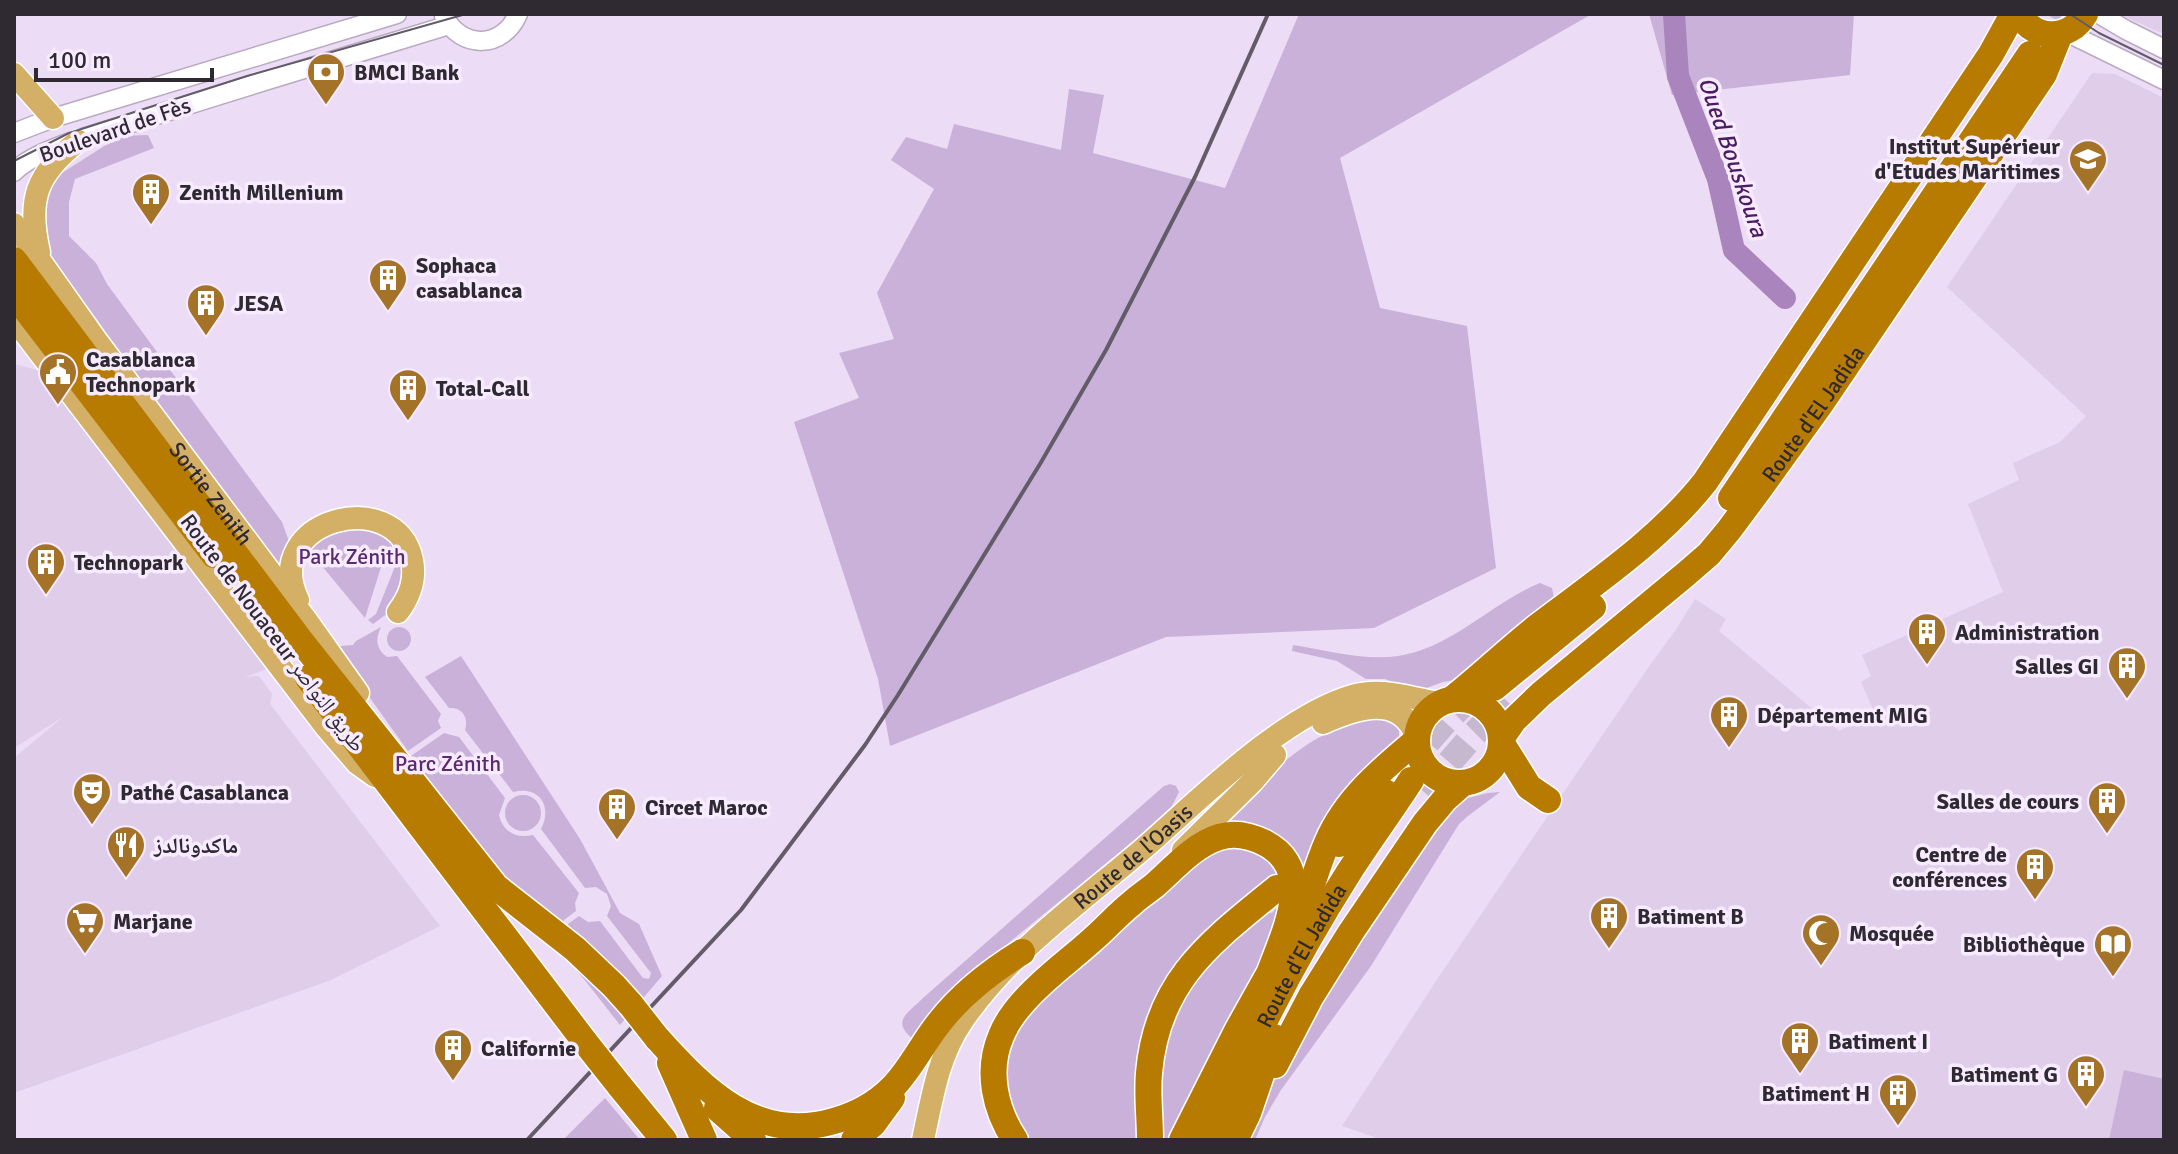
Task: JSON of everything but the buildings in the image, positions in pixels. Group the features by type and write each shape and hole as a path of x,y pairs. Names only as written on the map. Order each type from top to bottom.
{"highway":[{"path":"1501,740 1539,793 1495,780 1446,781 1430,772 1420,757 1417,738 1422,720 1434,707 1447,701 1635,552 1673,520 1693,498 2016,14 2039,33 2063,33 2081,21 2085,14"},
{"name":"Route d'El Jadida","path":"1501,740 1514,720 1541,694 1709,554 1729,530 1820,405 2036,86 2063,33"},
{"name":"Route d'El Jadida","path":"2021,48 1782,420 1744,481 1689,549 1656,579 1496,690 1545,632 1619,586 1678,534 1729,468 2021,48"},
{"path":"1782,420 1818,382 1856,332 1991,126 2009,104 2036,86"},
{"name":"Route de Nouaceur طريق النواصر","path":"14,260 293,645"},
{"name":"Route de Nouaceur طريق النواصر","path":"14,294 391,772 585,1042 657,1134"},
{"path":"1248,1113 1311,996 1425,823 1445,799 1491,769 1499,756 1501,740 1497,722 1486,708 1470,700 1447,701"},
{"path":"1182,1140 1271,969 1293,934 1327,841 1345,811 1373,779 1417,738"},
{"name":"Route de Nouaceur طريق النواصر","path":"391,772 496,887 575,949 614,986 657,1038"},
{"path":"1339,844 1367,816 1412,781"},
{"name":"Route d'El Jadida","path":"1235,1140 1248,1113 1268,1050 1290,1001 1358,884 1412,781"},
{"name":"Route d'El Jadida","path":"1210,1140 1232,1088 1286,981 1349,873 1412,781"},
{"path":"1015,1140 999,1109 994,1085 994,1059 1001,1035 1014,1013 1030,994 1180,861 1219,837 1239,835 1261,841 1271,846 1286,863 1294,899 1271,969"},
{"path":"1150,1140 1149,1071 1165,1007 1184,974 1209,945 1277,888"},
{"path":"854,1140 882,1113 937,1024 958,1000 1022,952"},
{"path":"657,1038 715,1105 753,1140"},
{"path":"657,1038 704,1140"},
{"path":"692,1077 744,1113 768,1122 793,1126 819,1125 859,1112 882,1097 902,1077"}],"main road":[{"path":"14,74 53,118"},
{"path":"41,261 33,217 38,193 46,171 78,141"},
{"name":"Sortie Zenith","path":"14,224 96,340 307,621 394,746 391,772"},
{"path":"14,319 338,742 373,775 391,772"},
{"path":"335,662 329,645 298,599 291,582 291,564 301,541 339,520 368,518 387,526 400,537 412,559 413,580 407,600 398,612"},
{"name":"Route de l'Oasis","path":"923,1140 932,1095 950,1042 976,1003 1022,952 1245,760 1294,724 1354,695 1396,693 1447,701"},
{"name":"Route de l'Oasis","path":"935,1140 950,1077 960,1053 971,1030 1004,989 1207,810 1275,755 1321,724 1347,714 1374,707 1388,709 1411,724 1417,738"},
{"path":"1132,903 1275,755"}],"street":[{"name":"Boulevard de Fès","path":"14,133 53,118 397,14"},
{"path":"446,19 464,38 485,41 505,33 518,14"},
{"path":"2099,14 2164,49"},
{"name":"Boulevard de Fès","path":"14,172 33,158 78,141 446,19"},
{"path":"2063,33 2164,80"}],"shaded area":[{"path":"2119,14 2164,14 2164,34"},
{"path":"2092,73 2115,74 2164,98 2164,1140 1383,1140 1342,1126 1438,978 1695,599 1726,619 1719,631 1839,731 1875,714 1861,682 1871,676 1862,655 2003,592 1968,504 2019,480 2013,463 2060,442 2086,416 1947,287"},
{"path":"14,364 37,370 201,565 272,667 245,677 259,676 272,694 270,704 440,926 331,980 14,1093 14,758 63,717 14,748"}],"green space":[{"path":"1299,14 1592,14 1340,158 1380,308 1467,326 1496,568 1374,628 1166,637 890,746 878,679 794,422 859,398 839,353 894,339 877,293 934,189 891,160 906,137 947,149 954,124 1061,150 1069,89 1104,95 1093,153 1225,188"},
{"path":"1649,14 1854,14 1850,75 1672,95"},
{"path":"148,135 154,148 75,179 69,202 69,236 96,263 107,284 282,522 291,547 282,575 41,261 46,171 54,178 120,136"},
{"name":"Park Zénith","path":"345,525 382,532 399,553 390,566 382,564 365,618 307,548"},
{"name":"Park Zénith","path":"396,564 404,564 405,579 388,613 373,624 368,620 376,614"},
{"path":"1540,583 1552,588 1554,599 1461,679 1424,689 1408,688 1385,679 1366,679 1337,661 1292,651 1293,645 1385,657 1418,651 1454,635"},
{"name":"Parc Zénith","path":"381,627 377,640 381,651 387,657 397,656 441,714 438,721 441,728 408,751 365,691 340,646 353,645"},
{"name":"Park Zénith","path":"399,627 407,631 411,639 407,647 399,651 391,647 387,639 391,631"},
{"path":"461,656 580,839 620,913 639,924 662,976 620,1025 550,936 579,916 588,922 600,921 643,978 649,979 651,973 607,916 611,906 607,894 596,887 585,888 541,829 545,813 541,799 530,792 513,792 465,730 463,714 458,709 449,708 425,677"},
{"path":"1377,716 1396,724 1399,742 1303,874 1213,829 1263,780 1303,747 1332,731"},
{"name":"Parc Zénith","path":"444,733 459,737 505,798 499,815 507,830 516,835 533,835 579,893 576,911 563,924 546,930 411,756"},
{"path":"1164,786 1176,786 1179,792 1169,812 963,980 913,1039 906,1033 902,1022 912,1009"},
{"path":"1500,792 1459,824 1371,966 1281,1090 1255,1140 1244,1140 1265,1089 1409,861 1460,800"},
{"name":"Parc Zénith","path":"523,795 536,800 541,813 536,826 523,831 510,826 505,813 510,800"},
{"path":"1257,844 1281,874 1188,957 1143,1140 1022,1140 1001,1072 1022,1016 1213,849"},
{"path":"1286,896 1283,915 1175,1140 1156,1140 1157,1054 1198,967 1269,912 1272,913"},
{"path":"2124,1070 2164,1079 2164,1140 2109,1140"},
{"path":"605,1098 640,1140 563,1140"}],"waterway":[{"name":"Oued Bouskoura","path":"1674,14 1678,76 1718,179 1734,250 1785,298"}],"tunnel":[{"path":"2032,51 2057,14"},
{"path":"1402,771 1482,686"},
{"path":"1424,792 1507,701"}],"tram line":[{"path":"14,161 69,133 247,76 466,14"},
{"path":"2070,14 2099,33 2164,65"}],"railway":[{"path":"527,1140 741,910 865,745 898,695 1106,350 1195,177 1268,14"}],"place":[{"name":"BMCI Bank","path":"326,106"},
{"name":"Institut Supérieur d'Etudes Maritimes","path":"2088,193"},
{"name":"Zenith Millenium","path":"151,226"},
{"name":"Sophaca casablanca","path":"388,312"},
{"name":"JESA","path":"206,337"},
{"name":"Casablanca Technopark","path":"58,406"},
{"name":"Total-Call","path":"408,422"},
{"name":"Technopark","path":"46,596"},
{"name":"Administration","path":"1927,666"},
{"name":"Salles GI","path":"2127,700"},
{"name":"Département MIG","path":"1729,749"},
{"name":"Pathé Casablanca","path":"92,826"},
{"name":"Salles de cours","path":"2107,835"},
{"name":"Circet Maroc","path":"617,841"},
{"name":"ماكدونالدز","path":"126,879"},
{"name":"Centre de conférences","path":"2035,901"},
{"name":"Batiment B","path":"1609,950"},
{"name":"Marjane","path":"85,955"},
{"name":"Mosquée","path":"1821,967"},
{"name":"Bibliothèque","path":"2113,978"},
{"name":"Batiment I","path":"1800,1075"},
{"name":"Californie","path":"453,1082"},
{"name":"Batiment G","path":"2086,1108"},
{"name":"Batiment H","path":"1898,1127"}]}
